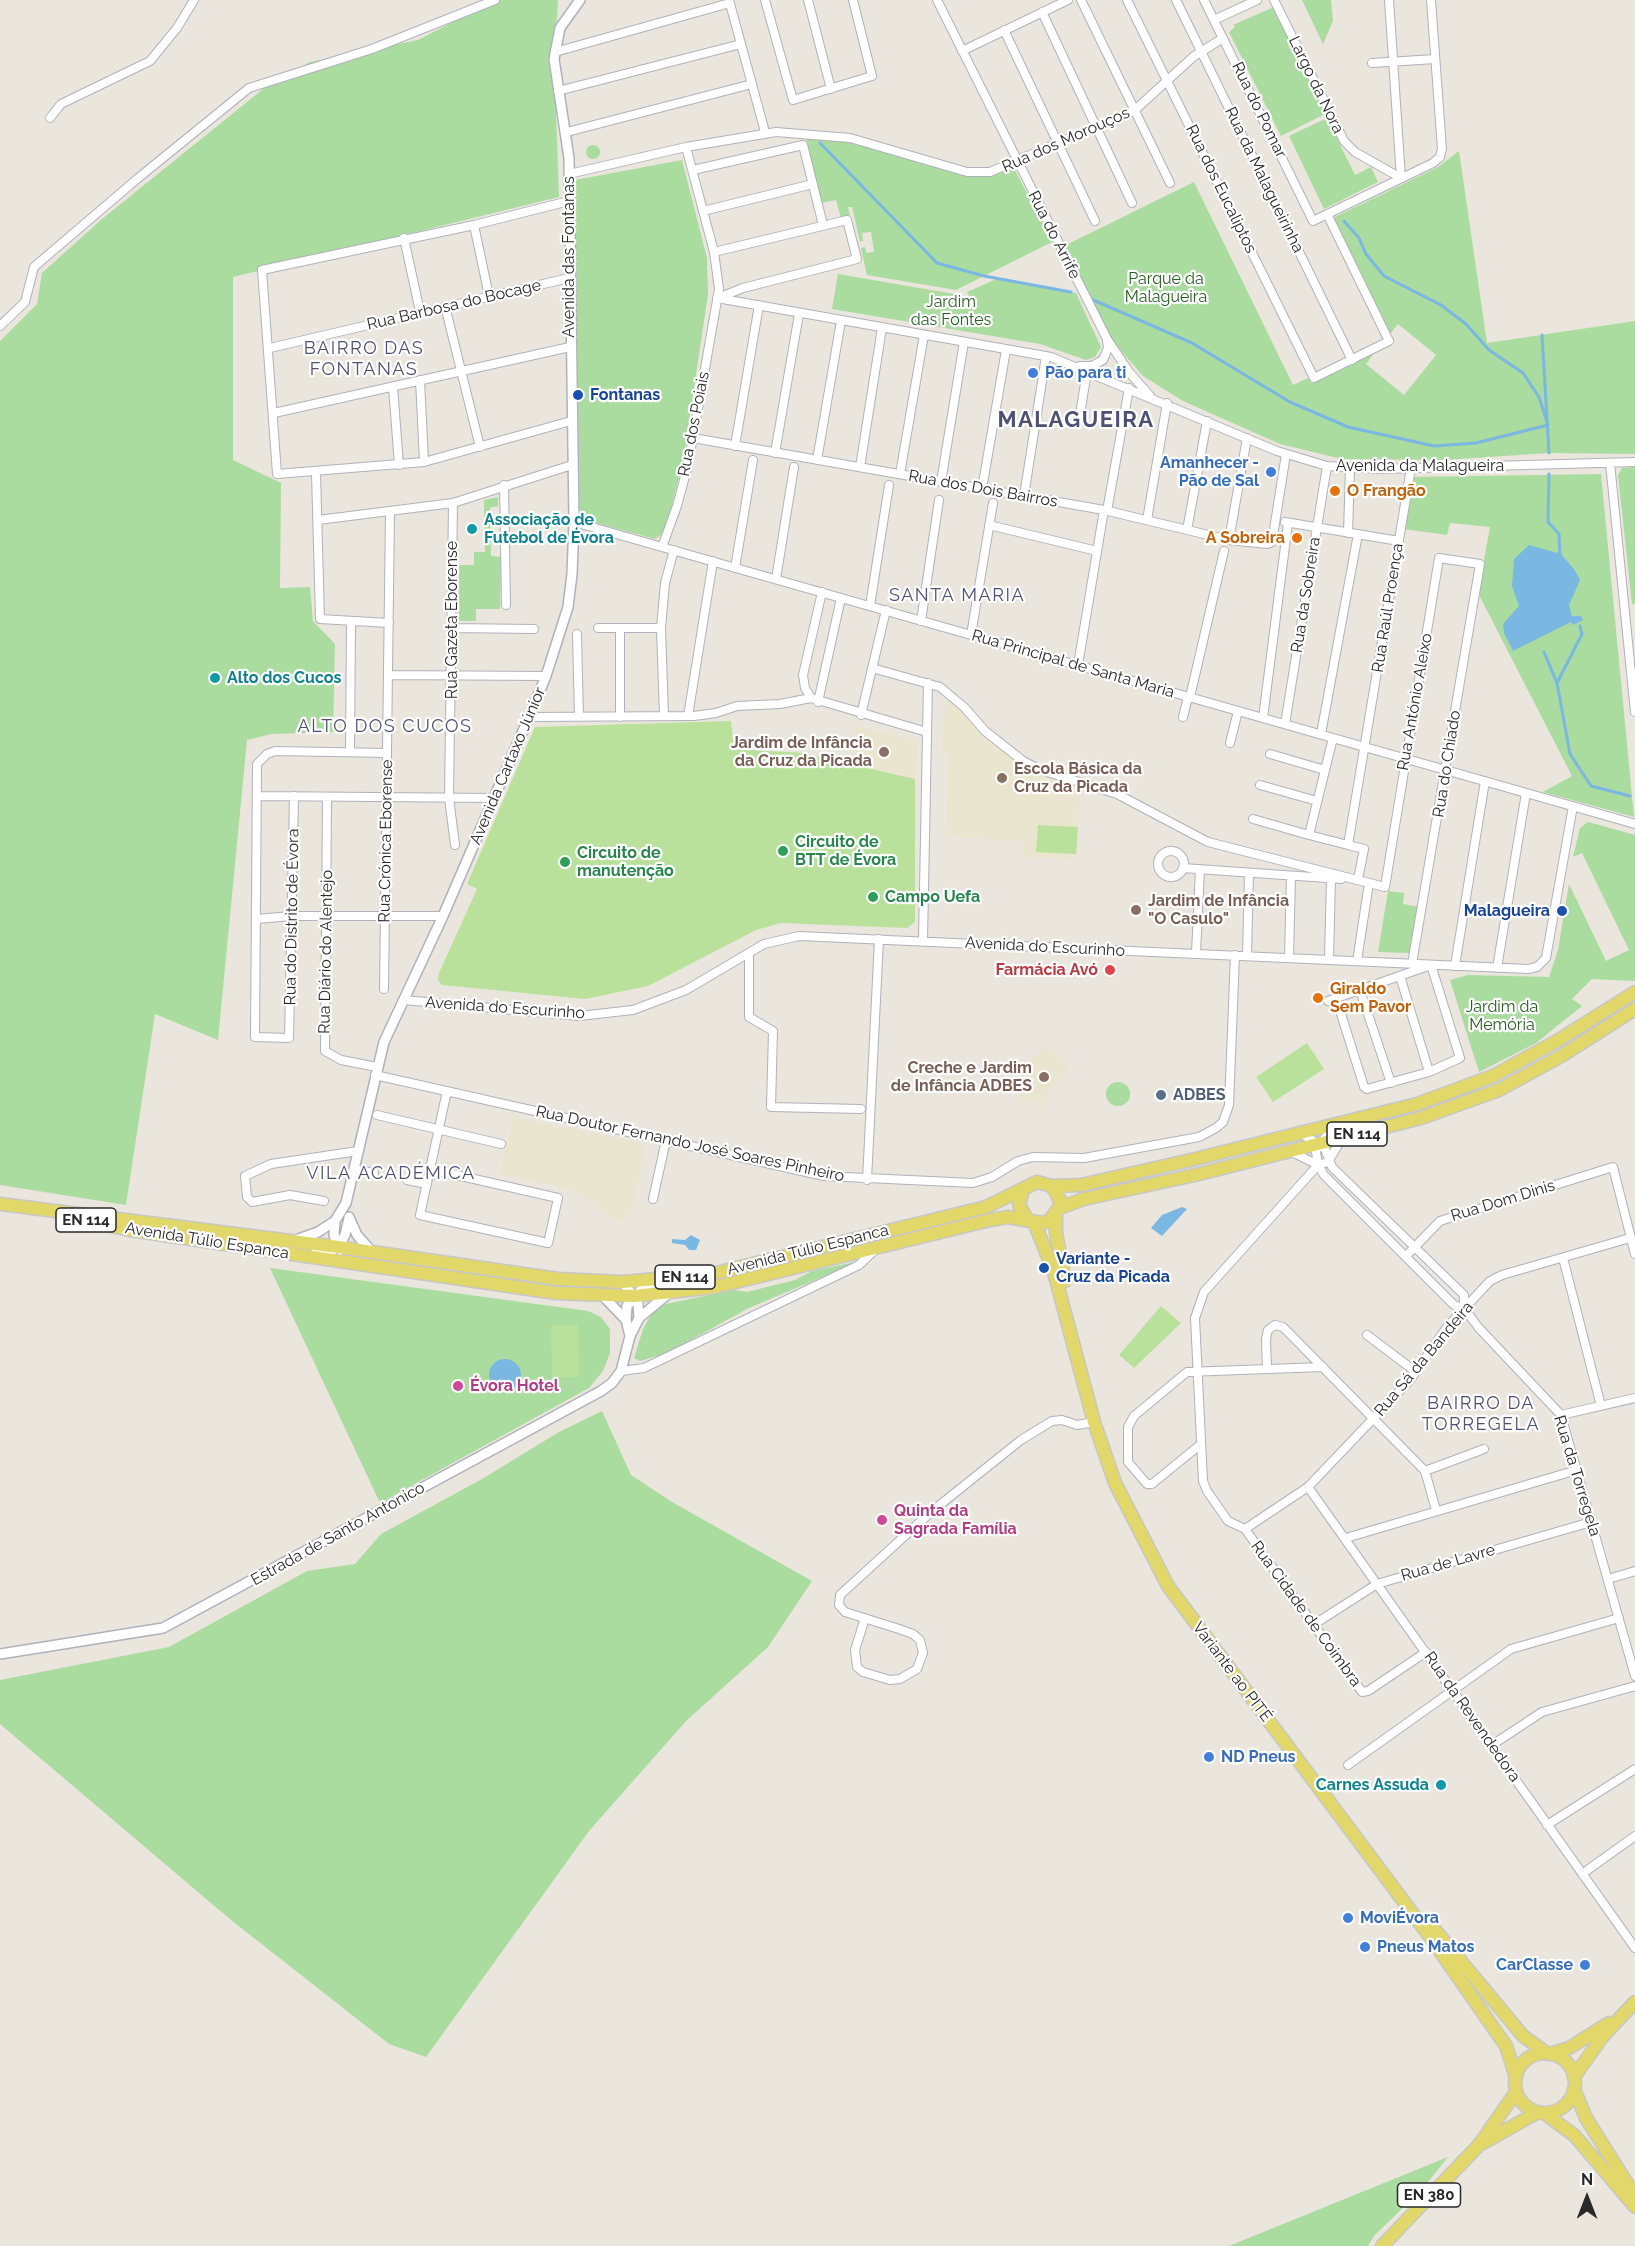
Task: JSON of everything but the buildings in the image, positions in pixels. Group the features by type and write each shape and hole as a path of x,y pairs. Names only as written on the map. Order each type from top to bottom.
{"main road":[{"name":"Avenida Túlio Espanca","path":"42,1210 294,1241 339,1244 371,1251 558,1279 623,1282 712,1274 986,1207 1037,1182 1052,1186 1081,1185 1417,1104 1493,1077 1557,1041 1635,992"},
{"name":"Avenida Túlio Espanca","path":"42,1210 130,1230 353,1264 604,1297 634,1298 715,1287 990,1220 1049,1221 1057,1212 1084,1199 1421,1118 1499,1090 1563,1055 1635,1009"},
{"path":"1052,1186 1060,1200 1057,1212"},
{"path":"1023,1190 1019,1205 1030,1221"},
{"name":"EN 114","path":"0,1204 42,1210"},
{"name":"Variante ao PITÉ","path":"1057,1212 1062,1270 1099,1413 1122,1480 1175,1582 1434,1929 1523,2036 1549,2054"},
{"name":"Variante ao PITÉ","path":"1030,1221 1054,1272 1094,1422 1115,1483 1168,1586 1428,1934 1506,2046 1516,2077"},
{"path":"1635,2002 1618,2018 1569,2048 1531,2057 1524,2062 1516,2077 1516,2092 1524,2105 1541,2112 1575,2136 1635,2206"},
{"path":"1541,2112 1560,2109 1571,2097 1574,2083 1618,2018"},
{"path":"1549,2054 1565,2062 1586,2118 1635,2196"},
{"name":"EN 380","path":"1382,2246 1479,2145 1516,2092"},
{"name":"EN 380","path":"1479,2145 1541,2112"}],"street":[{"path":"50,118 61,104 150,61 177,28 194,0"},
{"path":"0,326 26,302 34,267 249,88 372,49 495,0"},
{"name":"Avenida das Fontanas","path":"574,522 569,174 567,132 558,91 555,52 560,27 580,0"},
{"path":"765,0 793,100 872,76 853,0"},
{"path":"808,0 831,89"},
{"name":"Rua do Arrife","path":"937,0 1107,339 1129,372 1151,397"},
{"path":"962,51 1068,0"},
{"path":"1082,0 1170,183"},
{"name":"Rua dos Eucaliptos","path":"1127,0 1314,378 1352,360"},
{"name":"Rua da Malagueirinha","path":"1176,0 1352,360"},
{"name":"Rua do Pomar","path":"1204,0 1313,221 1328,214"},
{"path":"1214,20 1257,0"},
{"name":"Largo da Nora","path":"1274,0 1344,141 1355,152 1401,178"},
{"path":"1389,0 1401,178"},
{"path":"1352,360 1389,341 1328,214 1433,163 1441,153 1431,0"},
{"path":"555,52 729,2 765,132"},
{"path":"1042,12 1132,202"},
{"path":"1004,30 1095,221"},
{"name":"Rua dos Morouços","path":"569,174 686,147 765,132 810,133 849,138 977,173 990,172 1135,110 1201,52 1223,38"},
{"path":"558,91 741,44"},
{"path":"1372,63 1436,59"},
{"path":"567,132 752,84"},
{"path":"693,170 803,145 823,225"},
{"name":"Rua dos Poiais","path":"662,547 677,506 693,438 719,281 714,252 686,147"},
{"path":"703,211 813,184"},
{"path":"569,201 474,225 404,238 262,270 270,348 277,474 424,462 571,422"},
{"path":"714,252 847,220 857,259 743,288 717,298"},
{"path":"474,225 489,296"},
{"path":"404,238 420,312"},
{"name":"Rua Barbosa do Bocage","path":"270,348 569,278"},
{"name":"Avenida da Malagueira","path":"717,298 1046,356 1075,365 1287,454 1327,466 1411,468 1635,462"},
{"path":"735,446 759,305"},
{"path":"445,306 480,447"},
{"path":"775,453 799,314"},
{"path":"818,460 841,321"},
{"path":"860,467 882,328"},
{"path":"900,474 924,335"},
{"path":"1075,365 1092,366 1102,360 1108,348 1107,339"},
{"path":"941,482 964,342"},
{"path":"274,413 570,347"},
{"path":"982,489 1006,350"},
{"path":"1024,496 1046,356"},
{"path":"1079,421 1087,371"},
{"path":"420,381 424,462"},
{"path":"393,387 399,465"},
{"path":"1078,665 1097,551 1129,388"},
{"path":"1147,520 1167,404"},
{"path":"1187,530 1207,421"},
{"name":"Rua dos Dois Bairros","path":"693,438 1105,510 1229,540 1267,544 1272,542 1275,520"},
{"path":"1229,540 1247,438"},
{"path":"1287,454 1275,520 1399,541"},
{"path":"735,568 753,460"},
{"path":"1610,463 1635,712"},
{"path":"318,520 453,502 572,465"},
{"name":"Rua da Sobreira","path":"1285,724 1327,466"},
{"path":"776,579 794,467"},
{"path":"1348,532 1350,468"},
{"name":"Rua Raúl Proença","path":"1348,845 1411,468"},
{"path":"316,472 320,620 389,623"},
{"path":"504,485 506,605"},
{"path":"870,606 889,485"},
{"path":"921,621 939,500"},
{"name":"Rua Gazeta Eborense","path":"453,502 449,798 455,845"},
{"path":"971,635 993,503"},
{"name":"Rua Crónica Eborense","path":"384,989 390,512"},
{"name":"Rua Principal de Santa Maria","path":"574,522 1635,824"},
{"name":"Avenida Cartaxo Júnior","path":"346,1203 384,1042 443,916 529,717 564,623 571,589 574,522"},
{"path":"1263,718 1288,523"},
{"path":"989,525 1097,551"},
{"path":"1321,734 1358,534"},
{"path":"664,716 661,628 665,582 674,550"},
{"path":"1183,717 1224,551"},
{"name":"Rua António Aleixo","path":"1369,883 1385,887 1439,558 1480,564"},
{"path":"691,716 713,561"},
{"name":"Rua do Chiado","path":"1412,964 1480,564"},
{"path":"814,700 805,688 803,675 822,592"},
{"path":"814,700 841,598"},
{"path":"861,715 886,610"},
{"path":"351,621 351,752"},
{"path":"452,628 534,629"},
{"path":"598,628 661,628"},
{"path":"620,628 620,717"},
{"path":"577,634 579,717"},
{"path":"872,668 928,683 950,693 999,742 1041,770 1117,794 1208,842 1369,883 1357,961"},
{"path":"389,675 546,676"},
{"path":"923,941 928,683"},
{"path":"529,717 691,716 716,713 737,705 814,700 927,732"},
{"path":"1230,743 1238,711"},
{"path":"1309,835 1333,738"},
{"path":"387,753 275,751 267,754 257,764 256,919 283,919 292,916 443,916"},
{"path":"1270,754 1325,770"},
{"path":"1455,966 1485,781"},
{"path":"1260,785 1317,801"},
{"path":"1497,968 1526,793"},
{"path":"257,796 494,798"},
{"name":"Rua do Distrito de Évora","path":"256,919 255,1037 289,1038 294,796"},
{"name":"Rua Diário do Alentejo","path":"327,797 325,1051 341,1060 376,1071"},
{"name":"Avenida do Escurinho","path":"404,1000 579,1016 633,1010 686,990 764,944 799,936 1528,969 1537,967 1546,958 1573,806"},
{"path":"1253,819 1364,849 1358,879"},
{"path":"1183,868 1358,879"},
{"path":"1196,953 1200,869"},
{"path":"1247,956 1249,873"},
{"path":"1289,958 1291,876"},
{"path":"1329,960 1331,878"},
{"path":"867,1180 879,939"},
{"path":"749,952 749,1017 773,1031 771,1107 861,1109"},
{"name":"Rua Doutor Fernando José Soares Pinheiro","path":"376,1071 447,1091 824,1176 867,1180 973,1183 992,1177 1018,1161 1032,1157 1076,1160 1209,1133 1223,1122 1228,1105 1235,955"},
{"path":"1431,964 1460,1054 1457,1062 1371,1089 1364,1087 1332,999 1400,976 1431,964"},
{"path":"1400,976 1429,1071"},
{"path":"1360,990 1391,1083"},
{"path":"430,1169 558,1198 548,1243 420,1215 430,1169 439,1129 447,1091"},
{"path":"377,1115 501,1144"},
{"path":"1318,1165 1316,1152 1319,1144 1343,1122"},
{"path":"1301,1133 1319,1144"},
{"path":"1289,1151 1318,1165 1328,1162 1342,1138"},
{"path":"653,1199 666,1140"},
{"name":"Rua da Torregela","path":"1319,1144 1325,1149 1328,1162 1464,1295 1464,1308 1478,1328 1561,1415 1635,1676"},
{"path":"324,1201 290,1195 252,1202 247,1197 245,1176 271,1164 358,1150"},
{"name":"Rua da Torregela","path":"1318,1165 1324,1175 1454,1305 1464,1308"},
{"name":"Rua Cidade de Coimbra","path":"1318,1165 1204,1292 1195,1318 1201,1444 1206,1491 1228,1521 1245,1529 1360,1690 1365,1692 1426,1652"},
{"name":"Rua Dom Dinis","path":"1406,1256 1440,1221 1613,1167 1630,1238"},
{"path":"354,1169 374,1173"},
{"path":"407,1180 427,1184"},
{"path":"346,1203 349,1218 357,1235 371,1251"},
{"path":"294,1241 318,1232 335,1221 346,1203"},
{"path":"291,1254 329,1252 339,1244 349,1218"},
{"path":"335,1221 334,1235 353,1264"},
{"path":"1630,1238 1635,1254"},
{"name":"Rua Sá da Bandeira","path":"1245,1529 1308,1487 1416,1372 1447,1327 1490,1281 1502,1275 1630,1238"},
{"path":"670,1292 639,1318 630,1336 621,1371 644,1368 826,1280 859,1264 877,1247"},
{"path":"1563,1258 1601,1406"},
{"path":"630,1336 626,1320 627,1306 648,1285 669,1279"},
{"path":"623,1282 634,1298 639,1318"},
{"path":"604,1297 626,1320"},
{"path":"1267,1369 1268,1330 1275,1325 1283,1327 1425,1471 1436,1510"},
{"path":"1367,1335 1416,1372"},
{"path":"1201,1444 1152,1484 1147,1484 1128,1462 1128,1427 1134,1416 1187,1372 1323,1366"},
{"name":"Estrada de Santo Antonico","path":"0,1654 147,1632 177,1621 601,1391 612,1383 621,1371"},
{"path":"1561,1415 1635,1398"},
{"path":"865,1618 855,1650 857,1667 863,1672 890,1680 900,1680 917,1669 923,1653 920,1640 913,1634 841,1610 838,1605 840,1595 931,1512 1021,1440 1052,1421 1062,1420 1077,1425 1094,1422"},
{"path":"1425,1471 1485,1449"},
{"path":"1346,1538 1576,1470"},
{"name":"Rua da Revendedora","path":"1308,1487 1635,1948"},
{"name":"Rua de Lavre","path":"1313,1625 1377,1584 1591,1522"},
{"path":"1608,1579 1635,1571"},
{"path":"1348,1765 1511,1649 1619,1618"},
{"path":"1492,1745 1542,1712 1635,1686"},
{"path":"1547,1826 1635,1769"},
{"path":"1582,1874 1635,1836"}],"shaded area":[{"name":"Escola Básica da Cruz da Picada","path":"951,697 1010,757 1046,776 1080,785 1076,859 1024,857 1024,840 946,837 949,751 941,751 946,699"},
{"name":"Jardim de Infância da Cruz da Picada","path":"857,726 918,741 915,779 849,763"},
{"name":"Creche e Jardim de Infância ADBES","path":"1048,1045 1070,1068 1046,1094 1045,1109 1038,1109 1038,1103 1034,1100 1023,1103 1017,1098 1018,1090 1033,1083 1021,1070"},
{"path":"514,1117 645,1144 632,1209 619,1222 574,1190 499,1174"}],"green space":[{"path":"496,0 558,0 554,59 559,197 233,277 233,460 281,483 280,588 310,587 313,621 335,644 333,732 272,734 247,740 218,1040 155,1014 126,1205 0,1185 0,341 37,304 42,273 102,219 273,81 310,62 418,40"},
{"path":"1302,0 1331,0 1333,21 1323,44"},
{"path":"1274,7 1325,114 1281,136 1229,32 1235,27 1233,25"},
{"path":"1327,118 1355,175 1371,167 1378,182 1324,209 1289,136"},
{"path":"806,137 858,143 970,176 988,177 1015,170 1052,242 956,290 867,275 861,248 865,247 866,253 874,252 871,232 862,233 863,241 860,242 852,207 848,207 850,216 841,218 836,200 821,203"},
{"path":"590,145 596,145 600,152 596,159 590,159 586,155 586,149"},
{"name":"Parque da Malagueira","path":"1459,151 1487,343 1635,321 1635,454 1549,453 1444,460 1342,459 1280,444 1183,401 1143,376 1109,337 1066,245 1194,182 1293,385 1308,378 1311,383 1375,352 1366,364 1404,395 1436,355 1398,324 1390,334 1333,218 1438,167"},
{"path":"682,160 707,258 708,294 683,462 667,524 661,535 655,539 589,521 580,512 575,180"},
{"name":"Jardim das Fontes","path":"838,274 966,296 973,311 976,309 967,292 999,278 1076,293 1101,347 1095,357 1086,360 1040,344 832,309"},
{"path":"1635,467 1635,604 1632,604 1618,475 1622,468"},
{"path":"1601,474 1634,817 1543,792 1572,776 1478,593 1490,527 1450,523 1447,535 1404,529 1412,477"},
{"path":"498,497 498,506 490,508 491,556 501,557 500,609 476,609 476,621 459,621 459,565 474,565 474,552 485,552 484,500"},
{"path":"731,721 734,749 803,753 915,779 915,922 907,928 781,923 756,930 648,986 585,999 442,985 438,980 439,973 477,889 467,884 535,727"},
{"name":"Jardim da Memória","path":"1588,822 1635,835 1635,981 1592,979 1572,999 1582,1006 1536,1043 1479,1072 1450,980 1468,975 1549,977 1558,950 1569,884 1606,961 1629,950 1582,853 1573,857 1580,828"},
{"path":"1038,825 1078,827 1076,854 1036,852"},
{"path":"1388,891 1404,893 1403,904 1420,907 1411,953 1378,952"},
{"path":"1307,1043 1324,1069 1273,1102 1256,1077"},
{"path":"1118,1082 1127,1085 1130,1094 1127,1103 1118,1106 1109,1103 1106,1094 1109,1085"},
{"path":"860,1261 749,1308 667,1353 640,1361 634,1358 643,1329 652,1313 666,1304 733,1290 747,1292 795,1280 812,1271"},
{"name":"Évora Hotel","path":"270,1268 588,1311 601,1317 610,1329 610,1353 603,1371 589,1388 380,1503"},
{"path":"1161,1306 1181,1323 1134,1368 1119,1355"},
{"path":"551,1325 578,1325 579,1377 552,1377"},
{"path":"602,1411 631,1475 672,1502 812,1581 768,1647 686,1721 589,1831 426,2057 389,2044 231,1920 0,1724 0,1680 169,1647 307,1571 355,1564 381,1534 482,1479 559,1432"},
{"path":"1448,2157 1424,2187 1374,2236 1368,2246 1229,2246"}],"water":[{"path":"1529,545 1561,554 1574,569 1580,580 1569,605 1572,616 1581,616 1583,620 1573,625 1571,622 1513,651 1504,633 1503,624 1519,606 1512,586 1514,559"},
{"path":"1182,1207 1187,1209 1162,1236 1151,1228 1162,1215"},
{"path":"691,1235 700,1240 696,1250 689,1250 685,1245 672,1243 672,1239 685,1240"},
{"path":"505,1359 517,1363 521,1375 517,1387 505,1391 493,1387 489,1375 493,1363"}],"waterway":[{"path":"820,143 937,263 984,276 1071,292"},
{"path":"1091,299 1192,343 1290,402 1348,427 1434,446 1476,443 1548,425 1539,397 1523,373 1489,350 1466,324 1441,305 1384,276 1366,254 1359,238 1344,221"},
{"path":"1542,335 1549,453"},
{"path":"1549,474 1548,522 1559,534 1560,557"},
{"path":"1557,683 1582,634 1580,626"},
{"path":"1544,652 1557,683 1570,754 1591,786 1630,796"}],"place":[{"name":"Pão para ti","path":"1033,373"},
{"name":"Fontanas","path":"578,395"},
{"name":"Amanhecer - Pão de Sal","path":"1271,472"},
{"name":"O Frangão","path":"1335,491"},
{"name":"Associação de Futebol de Évora","path":"472,529"},
{"name":"A Sobreira","path":"1297,538"},
{"name":"Alto dos Cucos","path":"215,678"},
{"name":"Jardim de Infância da Cruz da Picada","path":"884,752"},
{"name":"Escola Básica da Cruz da Picada","path":"1002,778"},
{"name":"Circuito de BTT de Évora","path":"783,851"},
{"name":"Circuito de manutenção","path":"565,862"},
{"name":"Campo Uefa","path":"873,897"},
{"name":"Jardim de Infância \"O Casulo\"","path":"1136,910"},
{"name":"Malagueira","path":"1562,911"},
{"name":"Farmácia Avó","path":"1110,970"},
{"name":"Giraldo Sem Pavor","path":"1318,998"},
{"name":"Creche e Jardim de Infância ADBES","path":"1044,1077"},
{"name":"ADBES","path":"1161,1095"},
{"name":"Variante - Cruz da Picada","path":"1044,1268"},
{"name":"Évora Hotel","path":"458,1386"},
{"name":"Quinta da Sagrada Família","path":"882,1520"},
{"name":"ND Pneus","path":"1209,1757"},
{"name":"Carnes Assuda","path":"1441,1785"},
{"name":"MoviÉvora","path":"1348,1918"},
{"name":"Pneus Matos","path":"1365,1947"},
{"name":"CarClasse","path":"1585,1965"}],"district":[{"name":"BAIRRO DAS FONTANAS","path":"364,359"},
{"name":"MALAGUEIRA","path":"1076,420"},
{"name":"SANTA MARIA","path":"957,596"},
{"name":"ALTO DOS CUCOS","path":"385,727"},
{"name":"VILA ACADÉMICA","path":"391,1174"},
{"name":"BAIRRO DA TORREGELA","path":"1481,1414"}]}
